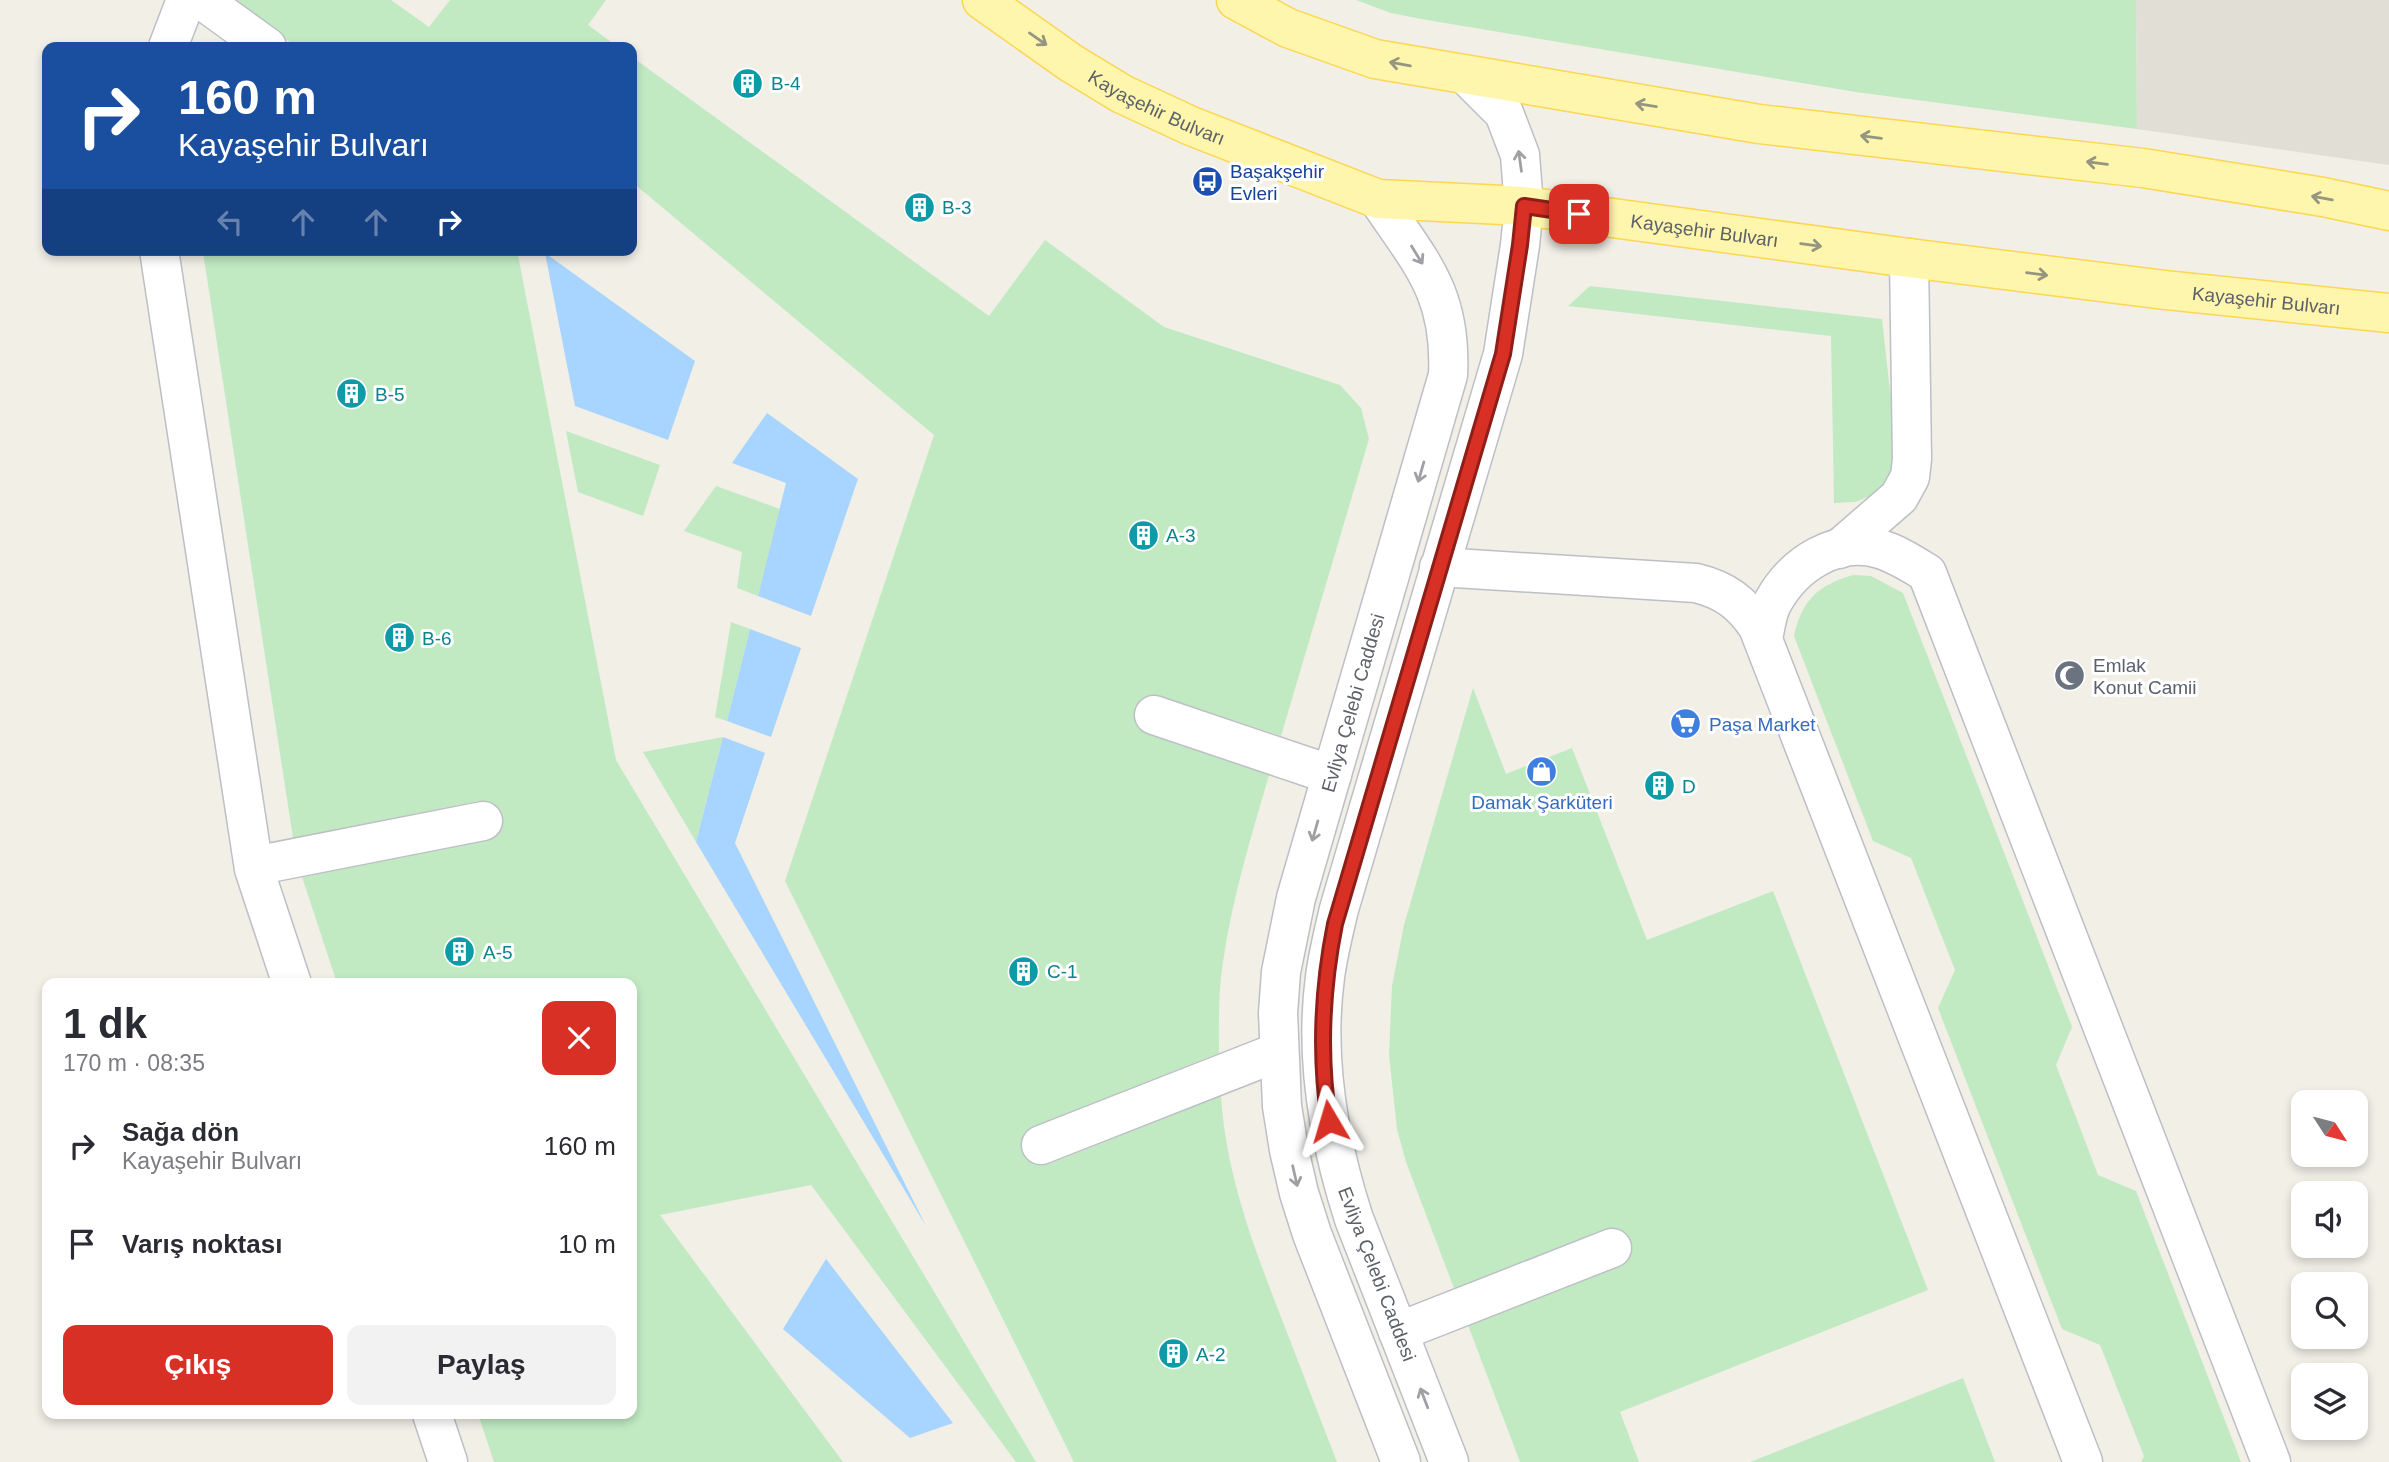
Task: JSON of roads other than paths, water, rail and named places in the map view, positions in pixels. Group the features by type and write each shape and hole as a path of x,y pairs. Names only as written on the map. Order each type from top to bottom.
{"main road":[{"name":"Kayaşehir Bulvarı","path":"982,0 1071,63 1122,94 1191,126 1378,199 1524,206 2165,290 2389,313"},
{"path":"1236,0 1288,28 1375,59 1467,76 1759,124 2143,168 2323,197 2389,211"}],"street":[{"path":"170,42 186,0"},
{"path":"202,0 260,42"},
{"name":"Evliya Çelebi Caddesi","path":"1449,1462 1354,1219 1338,1168 1326,1101 1322,1015 1325,977 1339,909 1503,354 1520,245 1524,206 1520,155 1504,113 1467,76"},
{"name":"Evliya Çelebi Caddesi","path":"1378,199 1414,248 1438,292 1446,319 1448,375 1296,898 1282,972 1278,1052 1282,1106 1299,1193 1312,1234 1401,1462"},
{"path":"160,256 254,866 290,978"},
{"path":"1839,549 1899,497 1910,477 1909,258"},
{"path":"1763,638 1771,605 1785,583 1803,565 1824,552 1849,546 1877,548 1900,556 1927,573 2271,1462"},
{"path":"1439,567 1696,583 1715,587 1732,596 1748,611 1763,638 2083,1462"},
{"path":"1154,715 1332,775"},
{"path":"254,866 483,821"},
{"path":"1041,1145 1278,1052"},
{"path":"1398,1332 1612,1248"},
{"path":"434,1419 448,1462"}],"water":[{"path":"546,256 695,361 668,440 575,406"},
{"path":"767,413 858,479 811,616 758,596 786,483 732,463"},
{"path":"750,629 801,648 771,737 727,721"},
{"path":"723,737 765,753 735,843 926,1226 696,842"},
{"path":"826,1259 953,1423 910,1438 783,1329"}],"place":[{"name":"B-4","path":"748,83"},
{"name":"Başakşehir Evleri","path":"1207,182"},
{"name":"B-3","path":"919,207"},
{"name":"B-5","path":"352,394"},
{"name":"A-3","path":"1143,535"},
{"name":"B-6","path":"399,638"},
{"name":"Emlak Konut Camii","path":"2070,676"},
{"name":"Paşa Market","path":"1686,724"},
{"name":"Damak Şarküteri","path":"1542,771"},
{"name":"D","path":"1659,786"},
{"name":"A-5","path":"460,952"},
{"name":"C-1","path":"1024,971"},
{"name":"A-2","path":"1173,1354"}]}
